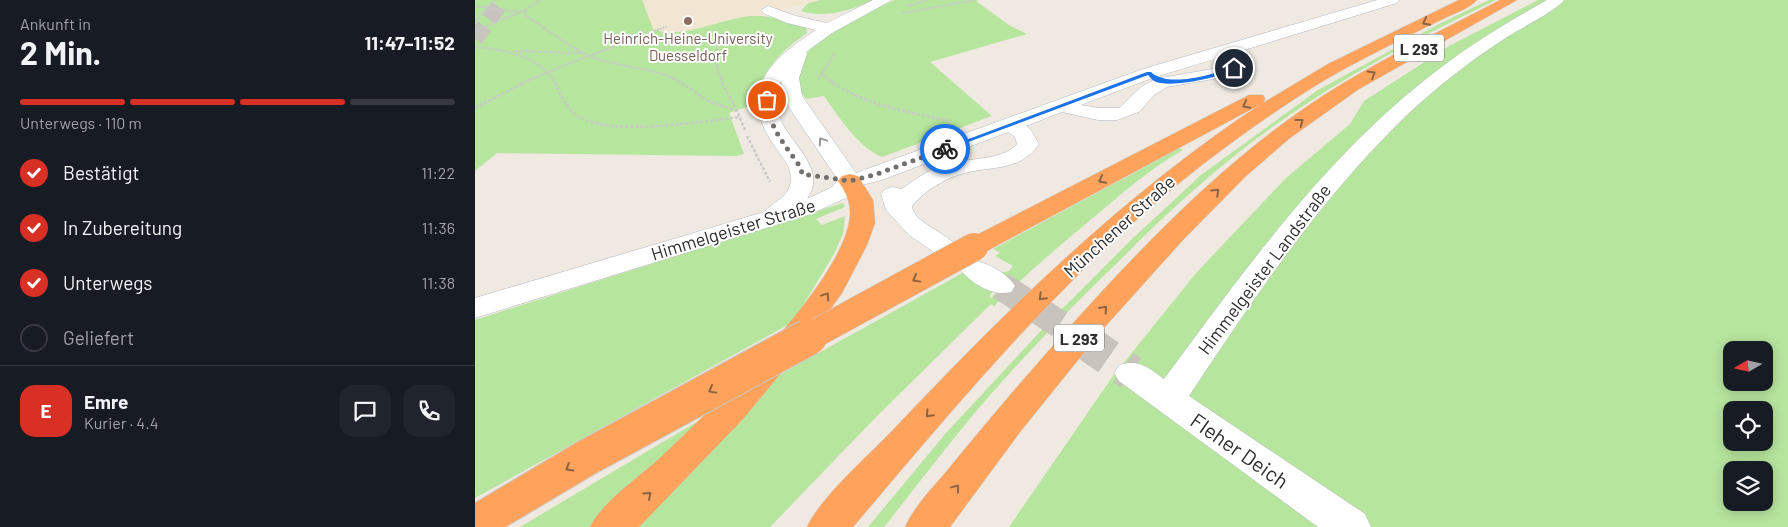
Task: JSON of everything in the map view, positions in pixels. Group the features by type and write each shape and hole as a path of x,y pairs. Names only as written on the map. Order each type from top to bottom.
{"highway":[{"name":"Münchener Straße","path":"828,527 929,412 1077,263 1181,170 1290,93 1338,65 1470,0"},
{"name":"L 293","path":"927,527 1001,429 1117,294 1187,220 1247,162 1331,99 1402,56 1510,0"},
{"path":"475,524 586,458 963,254 1302,74 1338,65"},
{"path":"611,527 670,474 738,404 827,295 854,244 862,222 860,197 850,181"}],"street":[{"path":"763,222 788,207 797,197 802,186 801,168 774,129 767,114 767,100 773,80 786,59 807,43 844,18 885,0"},
{"name":"Himmelgeister Straße","path":"475,308 763,222 826,200 840,192 850,181 885,171 1061,105 1182,71 1229,71 1236,64 1236,55 1231,49 1392,0"},
{"name":"Himmelgeister Landstraße","path":"1168,399 1259,269 1327,184 1443,74 1489,41 1557,0"},
{"path":"786,6 799,13 844,18"},
{"path":"768,10 792,20 829,28"},
{"path":"807,43 790,68 788,79 790,89 796,102 850,181"},
{"name":"Himmelgeister Straße","path":"1061,105 1077,111 1097,114 1125,112 1132,108 1156,78"},
{"path":"898,210 902,199 939,175 969,165 1017,156 1026,150 1028,144 1024,134 1002,128"},
{"path":"885,171 898,210 907,223 963,254 1001,286"},
{"path":"802,174 850,181"},
{"name":"Fleher Deich","path":"1131,373 1350,527"}],"path":[{"path":"475,21 495,0"},
{"path":"475,31 525,10 541,0"},
{"path":"906,7 929,0"},
{"path":"902,13 976,0"},
{"path":"475,6 519,12"},
{"path":"525,10 526,16 588,55 612,64 663,75 679,81 706,100 737,110"},
{"path":"475,108 547,71 668,26"},
{"path":"717,43 714,51 720,81 737,110 754,153 770,182"},
{"path":"475,46 510,51 584,53"},
{"path":"815,84 837,50"},
{"path":"510,51 547,71 560,97 571,110 581,118 597,123 645,125 740,117"},
{"path":"822,74 833,84 856,95 898,108 1002,128"}],"shaded area":[{"name":"Heinrich-Heine-University Duesseldorf","path":"634,0 823,0 649,42"}],"green space":[{"path":"475,0 642,0 653,29 664,32 689,30 742,17 760,16 780,19 806,28 807,33 788,48 773,64 761,82 752,105 729,113 744,154 736,156 497,153 475,171"},
{"path":"820,0 874,0 847,10 829,14 801,11 807,4"},
{"path":"895,0 979,0 976,1 1009,25 1027,34 930,62 992,116 882,157 857,139 824,96 806,99 794,81 801,62 810,49 821,40 844,24"},
{"path":"1489,0 1496,0 1357,72 1304,105 1257,138 1216,171 1139,242 1023,359 968,421 884,527 868,527 946,433 1049,322 1132,239 1201,175 1318,90 1441,23"},
{"path":"1538,0 1788,0 1788,527 1009,527 1113,376 1197,272 1286,178 1350,124 1364,101 1451,45"},
{"path":"1180,148 1183,150 1130,187 1046,257 994,306 991,304 877,416 770,527 631,527 779,375 966,271 997,288 990,295 990,299 1009,280 1000,273 1009,271 1013,266 995,256 1000,253 993,249"},
{"path":"843,203 845,207 816,219 822,225 845,216 843,234 834,254 793,322 475,498 475,320"},
{"path":"705,417 590,527 520,527"}],"tunnel":[{"path":"475,39 503,0"},
{"path":"1001,286 1081,338"},
{"path":"1079,337 1131,373"}],"way so far":[{"path":"767,100 767,114 774,129 801,168 802,174 817,178 850,181 874,175 945,149"}],"place":[{"name":"Heinrich-Heine-University Duesseldorf","path":"688,21"}],"route":[{"path":"945,149 1149,73 1156,80 1172,82 1187,78 1221,74 1234,68"}]}
